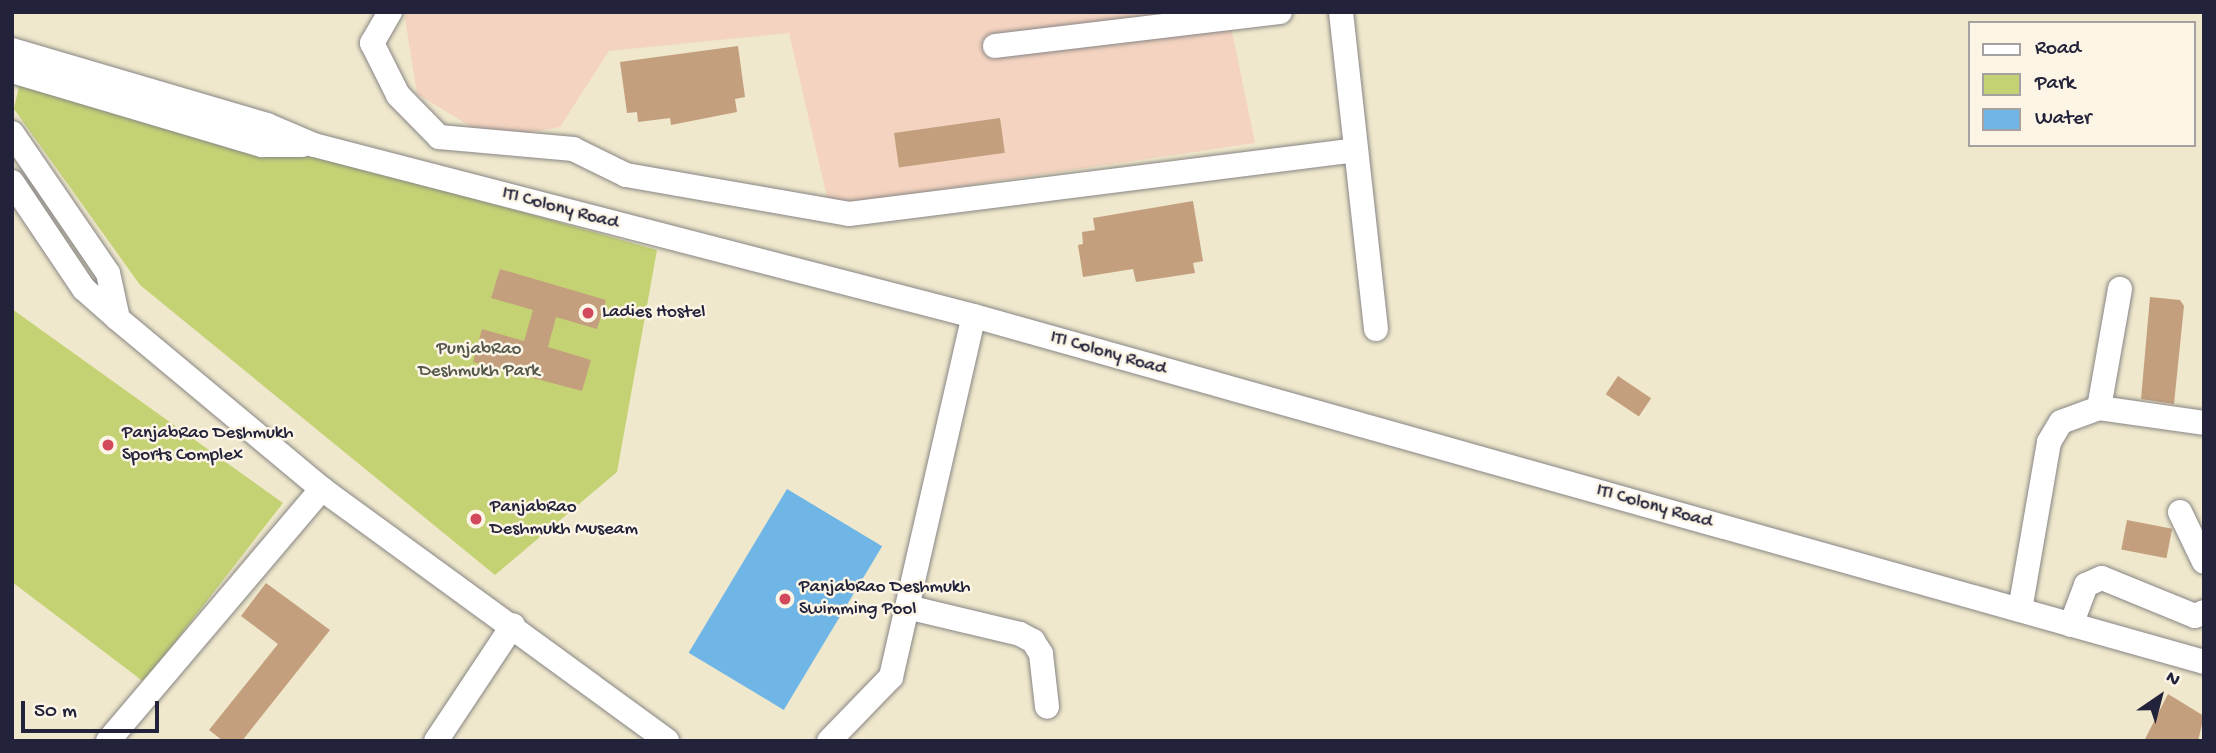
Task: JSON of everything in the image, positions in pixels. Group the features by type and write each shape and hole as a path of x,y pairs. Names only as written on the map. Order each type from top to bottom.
{"street":[{"path":"390,12 372,43 398,95 439,137 573,149 626,175 849,214 1356,150"},
{"path":"996,46 1280,12"},
{"path":"1341,12 1376,329"},
{"name":"ITI Colony Road","path":"12,50 267,125 313,145 974,316 2204,662"},
{"path":"12,71 262,145 313,145"},
{"path":"12,133 107,273 118,319"},
{"path":"12,182 84,289 118,319 322,489 513,625 653,736"},
{"path":"2099,408 2120,289"},
{"path":"829,741 891,677 974,316"},
{"path":"2020,610 2049,442 2070,415 2099,408 2204,422"},
{"path":"108,741 322,489"},
{"path":"2180,512 2204,562"},
{"path":"2071,625 2086,585 2102,578 2195,616 2204,612"},
{"path":"907,607 1020,634 1033,641 1041,654 1047,707"},
{"path":"436,741 513,625"}],"shaded area":[{"path":"404,12 1228,12 1255,143 829,206 789,33 609,51 560,127 492,139 417,94"}],"green space":[{"name":"PunjabRao Deshmukh Park","path":"35,75 657,250 617,472 495,575 140,285 14,109 19,86"},
{"name":"PanjabRao Deshmukh Sports Complex","path":"12,309 283,503 144,682 12,582"}],"water":[{"name":"PanjabRao Deshmukh Swimming Pool","path":"787,489 882,546 784,710 689,653"}],"building":[{"path":"738,46 745,97 735,99 737,112 671,125 670,118 638,122 637,112 627,113 620,62"},
{"path":"1000,118 1005,153 899,168 894,133"},
{"path":"1193,201 1203,261 1193,263 1195,273 1136,282 1133,269 1083,277 1078,245 1083,244 1082,232 1095,230 1093,218"},
{"path":"500,269 606,300 597,329 556,317 548,347 591,360 582,391 473,362 482,329 524,341 533,310 491,298"},
{"path":"2150,297 2180,300 2184,306 2174,404 2141,399"},
{"path":"1618,376 1651,398 1639,417 1606,394"},
{"path":"2127,520 2172,529 2166,558 2121,549"},
{"path":"266,583 330,630 242,741 223,741 209,730 278,644 241,616"},
{"path":"2168,694 2204,716 2198,741 2144,741"}],"place":[{"name":"Ladies Hostel","path":"588,313"},
{"name":"PanjabRao Deshmukh Sports Complex","path":"108,445"},
{"name":"PanjabRao Deshmukh Museam","path":"476,519"},
{"name":"PanjabRao Deshmukh Swimming Pool","path":"785,599"}]}
